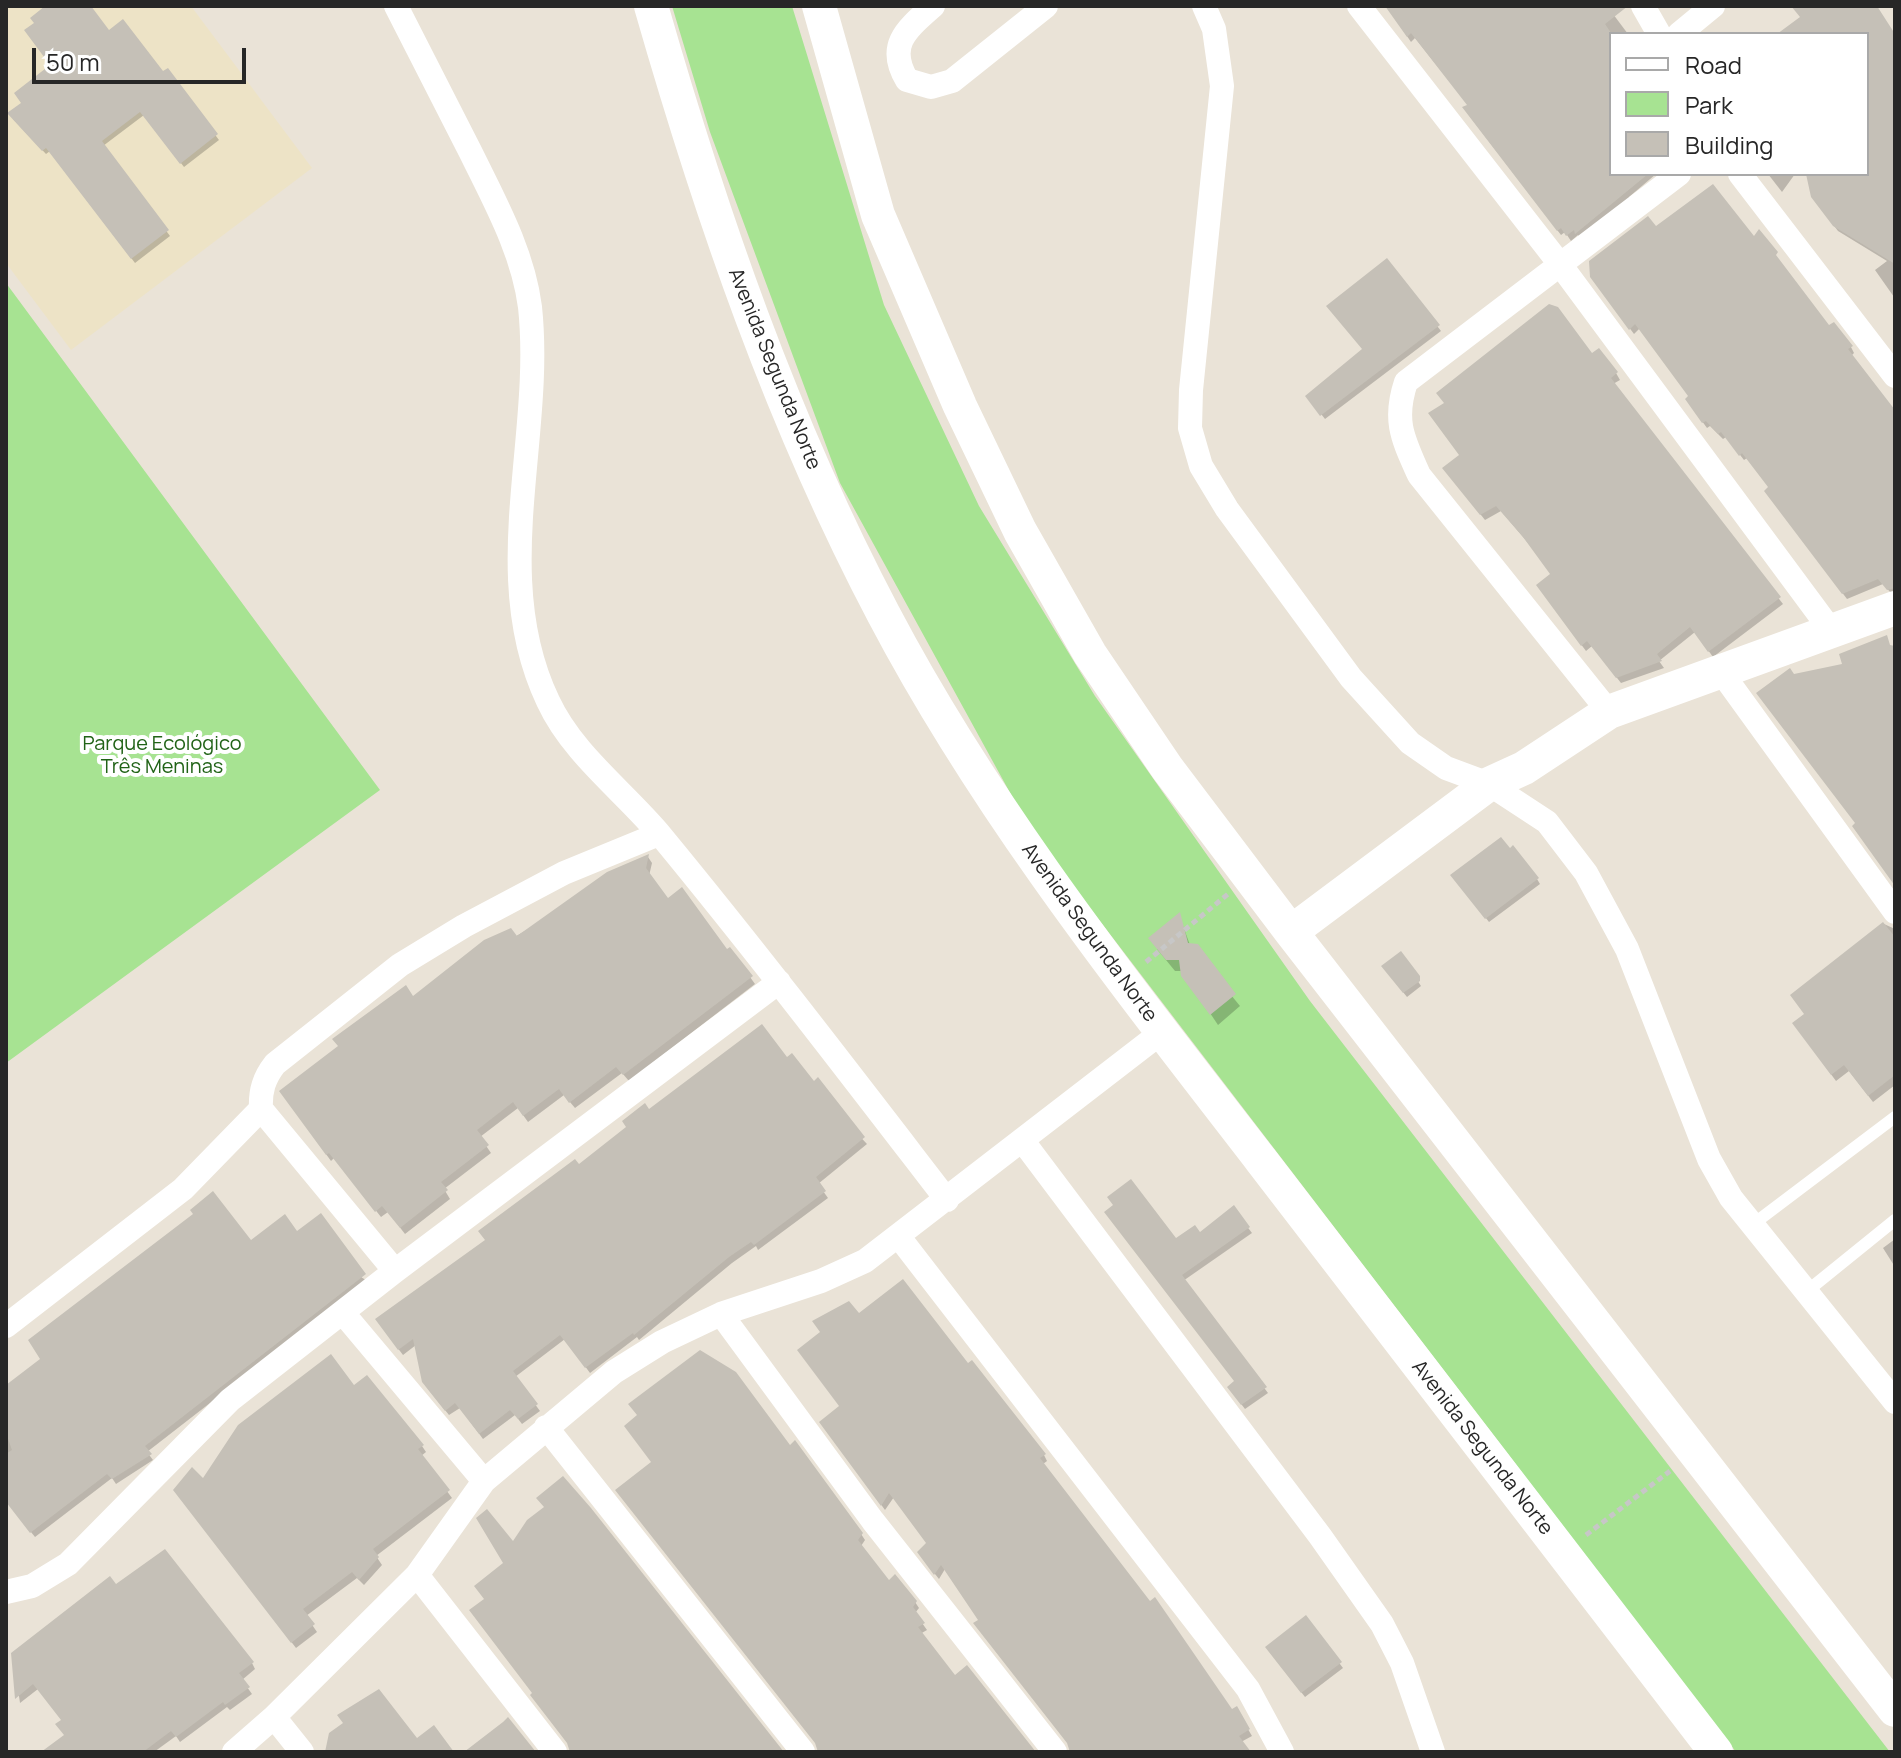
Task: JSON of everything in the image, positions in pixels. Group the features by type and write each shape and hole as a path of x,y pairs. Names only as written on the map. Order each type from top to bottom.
{"main road":[{"name":"Avenida Segunda Norte","path":"651,6 694,155 745,302 827,499 885,617 989,793 1162,1032 1716,1752"},
{"path":"819,6 878,215 960,406 1020,531 1090,654 1167,768 1291,932 1895,1710"},
{"path":"1291,932 1489,784 1524,768 1609,712 1719,669 1895,608"}],"street":[{"path":"396,6 517,251 529,303 533,350 518,549 521,613 547,701 570,738 659,834 779,982 947,1200"},
{"path":"933,6 906,32 898,49 898,64 907,80 931,87 952,81 1046,6"},
{"path":"1204,6 1214,29 1222,86 1191,390 1190,428 1201,466 1227,509 1370,700 1410,743 1446,768 1489,784 1547,822 1586,873 1627,949 1709,1159 1752,1225 1895,1402"},
{"path":"1359,6 1559,263 1830,629"},
{"path":"1643,6 1658,32"},
{"path":"1681,32 1713,6"},
{"path":"1609,712 1419,475 1402,438 1398,407 1406,382 1676,176"},
{"path":"1742,176 1895,376"},
{"path":"1719,669 1895,912"},
{"path":"395,1271 261,1109 260,1092 275,1064 400,965 564,873 659,834"},
{"path":"6,1592 32,1586 68,1564 230,1400 395,1271 779,982"},
{"path":"234,1752 274,1717 417,1575 484,1481 614,1372 662,1342 721,1314 821,1281 865,1261 1162,1032"},
{"path":"6,1326 183,1189 261,1109"},
{"path":"1022,1140 1320,1536 1382,1624 1402,1663 1433,1752"},
{"path":"899,1237 1248,1689 1282,1752"},
{"path":"343,1313 484,1481"},
{"path":"721,1314 873,1521 1055,1752"},
{"path":"546,1427 803,1752"},
{"path":"417,1575 555,1752"},
{"path":"274,1717 302,1752"}],"lane":[{"path":"1752,1225 1895,1117"},
{"path":"1806,1292 1895,1220"}],"path":[{"path":"1124,980 1250,875"},
{"path":"1563,1553 1696,1451"}],"shaded area":[{"path":"6,6 191,6 312,168 71,350 6,263"}],"green space":[{"path":"672,6 792,6 884,305 979,506 1095,696 1310,1001 1890,1752 1736,1752 1031,831 840,483 710,132"},
{"name":"Parque Ecológico Três Meninas","path":"6,283 380,790 6,1063"}],"building":[{"path":"45,6 91,6 109,30 123,19 163,71 168,68 218,134 180,164 140,112 102,141 169,230 131,259 46,148 42,151 7,113 21,103 14,93 50,65 24,30 34,23 30,18"},
{"path":"1385,6 1628,6 1605,24 1610,32 1609,176 1646,176 1575,234 1574,230 1566,236 1561,228 1557,231 1462,107 1467,105 1411,33 1407,37"},
{"path":"1791,6 1877,6 1895,34 1895,264 1833,226 1811,197 1806,176 1869,176 1869,32 1780,32 1800,17"},
{"path":"1713,184 1754,236 1759,229 1778,252 1776,255 1829,325 1834,322 1853,346 1848,349 1895,410 1895,588 1887,590 1878,579 1842,594 1764,491 1768,487 1742,453 1739,456 1721,432 1718,434 1706,421 1702,423 1685,399 1688,396 1635,324 1629,330 1590,277 1589,261 1648,216 1656,226"},
{"path":"1387,258 1440,325 1320,416 1305,396 1362,349 1326,306"},
{"path":"1549,304 1558,307 1592,353 1599,348 1618,372 1611,378 1781,597 1708,652 1690,627 1657,654 1662,661 1616,678 1587,641 1581,646 1536,585 1550,574 1523,537 1496,506 1480,515 1442,468 1459,455 1428,413 1444,403 1436,393"},
{"path":"1887,635 1890,645 1895,646 1895,886 1852,826 1855,823 1756,693 1790,668 1794,674 1842,664 1839,654"},
{"path":"1501,837 1510,848 1513,845 1539,878 1485,919 1450,875"},
{"path":"649,854 646,868 668,898 682,887 727,949 730,947 753,976 623,1075 616,1067 569,1103 559,1089 523,1116 513,1102 477,1130 489,1145 441,1182 448,1190 400,1228 382,1206 375,1212 329,1153 326,1155 279,1091 338,1046 332,1039 406,985 413,996 484,940 511,928 517,936 607,872"},
{"path":"1180,912 1188,943 1198,944 1236,994 1210,1015 1181,976 1179,960 1166,960 1148,938"},
{"path":"1883,922 1895,937 1895,1075 1868,1096 1844,1065 1831,1075 1792,1023 1804,1014 1790,995"},
{"path":"1401,951 1420,976 1420,981 1403,993 1381,966"},
{"path":"762,1024 787,1057 792,1053 814,1081 818,1077 865,1137 816,1177 826,1191 754,1245 751,1242 729,1257 634,1335 585,1368 560,1335 513,1371 538,1404 518,1419 510,1410 479,1434 455,1403 445,1411 422,1382 413,1339 398,1350 375,1319 485,1240 478,1231 575,1159 579,1164 626,1127 622,1121 645,1103 649,1109"},
{"path":"1131,1179 1176,1238 1195,1225 1200,1232 1234,1205 1250,1227 1182,1275 1267,1387 1241,1405 1227,1387 1234,1381 1104,1212 1113,1205 1107,1197"},
{"path":"213,1191 251,1240 285,1214 297,1231 321,1213 366,1274 145,1446 152,1454 112,1479 107,1474 30,1533 6,1502 6,1454 12,1450 6,1433 6,1385 40,1359 28,1340 193,1214 190,1210"},
{"path":"903,1279 968,1363 972,1360 1046,1454 1040,1458 1150,1601 1155,1597 1232,1709 1237,1706 1250,1729 1239,1736 1251,1752 1070,1752 1067,1743 973,1623 978,1620 941,1565 934,1575 917,1552 926,1543 889,1493 881,1506 819,1422 839,1406 797,1350 820,1332 812,1321 849,1301 859,1313"},
{"path":"700,1350 736,1372 790,1445 795,1440 863,1533 858,1540 889,1580 895,1574 917,1601 913,1607 925,1623 918,1627 955,1675 967,1665 1036,1752 818,1752 815,1743 615,1490 651,1462 624,1426 637,1415 628,1404"},
{"path":"331,1354 354,1385 367,1375 424,1445 418,1449 450,1490 373,1549 379,1557 359,1580 352,1572 303,1609 315,1624 291,1643 173,1490 192,1467 203,1478 238,1425"},
{"path":"563,1476 784,1752 570,1752 567,1743 530,1695 532,1693 469,1610 484,1599 474,1586 503,1563 476,1518 487,1509 513,1541 527,1520 544,1507 536,1498"},
{"path":"165,1549 254,1662 239,1673 250,1687 225,1705 223,1702 176,1737 171,1731 143,1752 41,1752 64,1735 55,1724 61,1720 33,1684 15,1699 11,1653 110,1576 116,1584"},
{"path":"1306,1615 1342,1662 1301,1693 1265,1647"},
{"path":"379,1689 417,1738 434,1725 454,1752 325,1752 329,1733 343,1723 337,1715"},
{"path":"508,1717 536,1752 464,1752 503,1722"}]}
